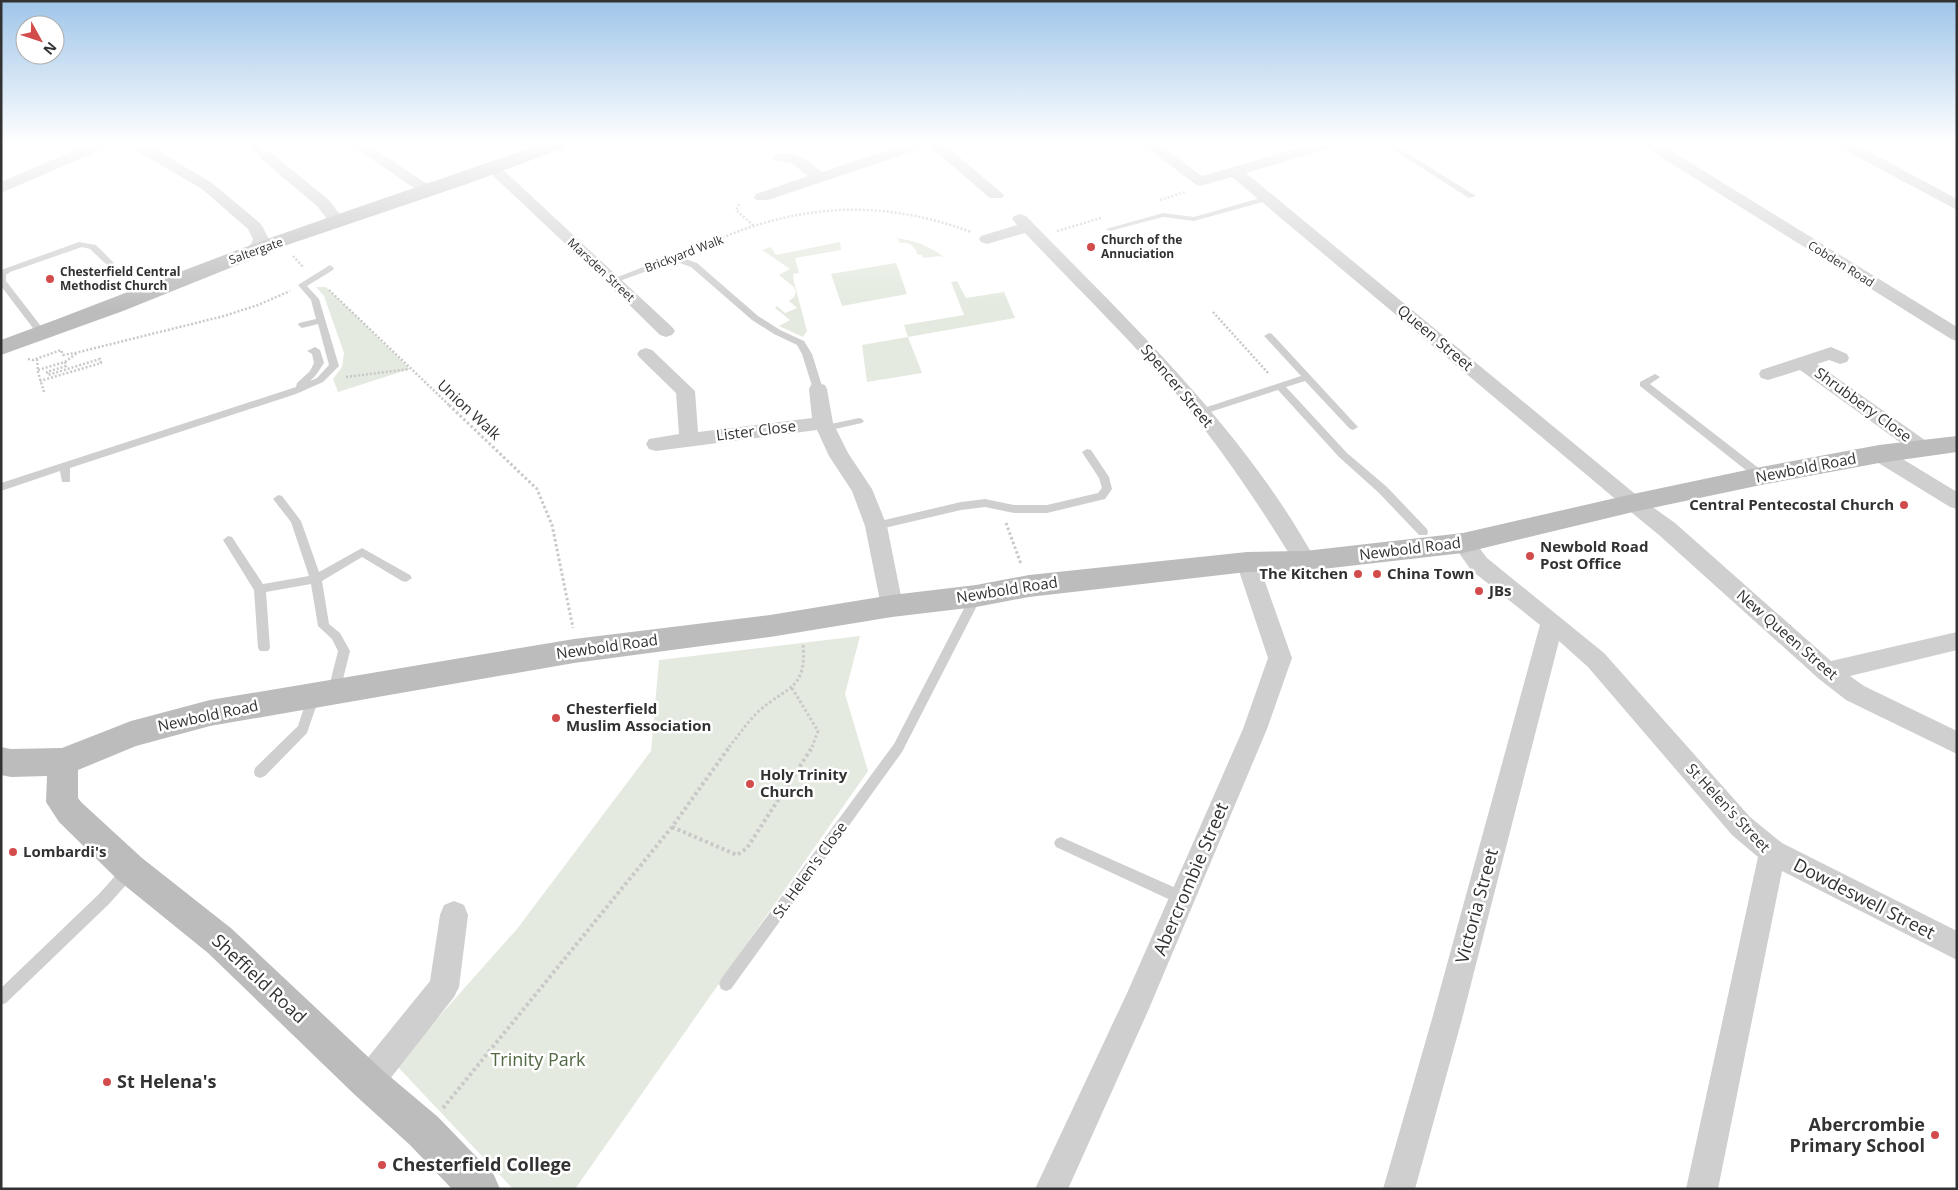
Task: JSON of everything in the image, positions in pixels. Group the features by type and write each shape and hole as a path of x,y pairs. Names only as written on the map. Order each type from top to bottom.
{"main road":[{"name":"Saltergate","path":"14,358 42,334 280,241 401,200"},
{"name":"Newbold Road","path":"63,762 140,732 210,713 574,651 770,626 892,606 976,596 1029,586 1247,562 1305,561 1463,543 1633,503 1761,476 1878,454 1957,444"},
{"path":"1,761 10,763 63,762"},
{"name":"Sheffield Road","path":"63,762 62,802 70,812 130,869 220,941 368,1082 424,1130 480,1189"}],"street":[{"path":"222,200 255,228 261,239 259,246 251,252"},
{"path":"319,200 338,221"},
{"name":"Marsden Street","path":"527,200 666,331"},
{"name":"Queen Street","path":"1269,200 1633,503"},
{"name":"Cobden Road","path":"1739,200 1957,335"},
{"name":"Spencer Street","path":"987,239 1024,223 1132,333 1201,412 1280,519 1305,561"},
{"name":"Shrubbery Close","path":"1768,374 1831,353 1840,358"},
{"path":"646,354 685,391 689,439"},
{"name":"Shrubbery Close","path":"1803,363 1922,448"},
{"path":"818,389 824,425 840,456 862,489 876,526 892,606"},
{"name":"Lister Close","path":"656,444 824,425"},
{"path":"1878,454 1957,502"},
{"name":"New Queen Street","path":"1633,503 1667,530 1827,672 1855,693 1957,743"},
{"name":"St Helen's Street","path":"1463,543 1480,564 1502,584 1552,622 1596,660 1740,826 1772,852 1702,1189"},
{"name":"Abercrombie Street","path":"1051,1189 1138,1001 1255,729 1280,658 1247,562"},
{"name":"Victoria Street","path":"1399,1189 1447,1019 1552,622"},
{"path":"1827,672 1957,641"},
{"name":"Dowdeswell Street","path":"1772,852 1957,946"},
{"path":"368,1082 444,987 454,915"}],"lane":[{"path":"1110,229 1163,215 1194,219 1262,200"},
{"path":"42,334 2,281 2,274 7,270 82,244 93,246 110,263"},
{"name":"Brickyard Walk","path":"614,280 674,258"},
{"path":"674,258 694,265 755,318 777,332 801,343 807,354 818,389"},
{"path":"1,487 293,392 320,380 334,366 315,299 302,285 330,268"},
{"path":"302,325 321,320"},
{"path":"1269,336 1354,427"},
{"path":"293,392 313,373 319,363 315,350 312,351"},
{"path":"1201,412 1307,377"},
{"path":"1655,377 1643,384 1761,476"},
{"path":"1279,385 1343,455 1383,490 1423,532"},
{"path":"824,425 859,421"},
{"path":"876,526 961,506 985,503 1014,509 1047,509 1101,496 1107,489 1104,478 1087,452"},
{"path":"65,467 66,480"},
{"path":"260,772 303,730 324,693 344,651 336,636 324,626 316,579 296,521 278,499"},
{"path":"228,540 260,589 264,648"},
{"path":"260,589 316,579 362,552 406,578"},
{"name":"St. Helen's Close","path":"726,984 898,748 976,596"},
{"path":"1061,843 1182,898"},
{"path":"1,998 104,899 130,869"}],"path":[{"path":"739,204 736,210 754,226"},
{"name":"Brickyard Walk","path":"674,258 754,226 810,212 864,209 897,211 937,219 987,239"},
{"name":"Union Walk","path":"280,241 314,277 538,489 552,526 574,633"},
{"path":"14,358 61,350 63,354 78,352 236,314 273,300 302,285"},
{"path":"1213,312 1279,385"},
{"path":"14,358 38,370 65,362 78,352"},
{"path":"40,381 101,363 100,359 48,376 47,372 66,366 65,362"},
{"path":"320,380 410,369"},
{"path":"38,370 44,392"},
{"path":"1000,506 1022,568"},
{"path":"424,1130 672,827 726,751 759,711 792,688 799,678 804,656 803,644 797,637 770,626"},
{"path":"672,827 737,855 747,848 815,743 818,731 792,688"}],"green space":[{"path":"897,238 934,250 945,258 940,256 923,258 922,255 918,255 911,245 900,243"},
{"path":"840,242 841,250 795,258 799,273 793,274 794,282 807,331 803,337 779,326 790,320 775,308 777,306 785,313 797,308 789,301 796,292 794,287 779,275 790,269 762,250 771,247 776,255"},
{"path":"896,263 907,294 842,306 831,274"},
{"path":"957,281 966,298 1004,292 1015,318 908,337 904,325 964,315 951,282"},
{"path":"316,287 326,287 410,369 338,392 333,379 342,367 344,353 324,296"},
{"path":"908,337 922,373 867,382 862,345"},
{"name":"Trinity Park","path":"860,636 845,694 868,771 575,1189 513,1189 396,1065 517,929 651,751 659,660"}],"place":[{"name":"Church of the Annuciation","path":"1091,247"},
{"name":"Chesterfield Central Methodist Church","path":"50,279"},
{"name":"Central Pentecostal Church","path":"1904,505"},
{"name":"Newbold Road Post Office","path":"1530,556"},
{"name":"The Kitchen","path":"1358,574"},
{"name":"China Town","path":"1377,574"},
{"name":"JBs","path":"1479,591"},
{"name":"Chesterfield Muslim Association","path":"556,718"},
{"name":"Holy Trinity Church","path":"750,784"},
{"name":"Lombardi's","path":"13,852"},
{"name":"St Helena's","path":"107,1082"},
{"name":"Abercrombie Primary School","path":"1935,1135"},
{"name":"Chesterfield College","path":"382,1165"}]}
